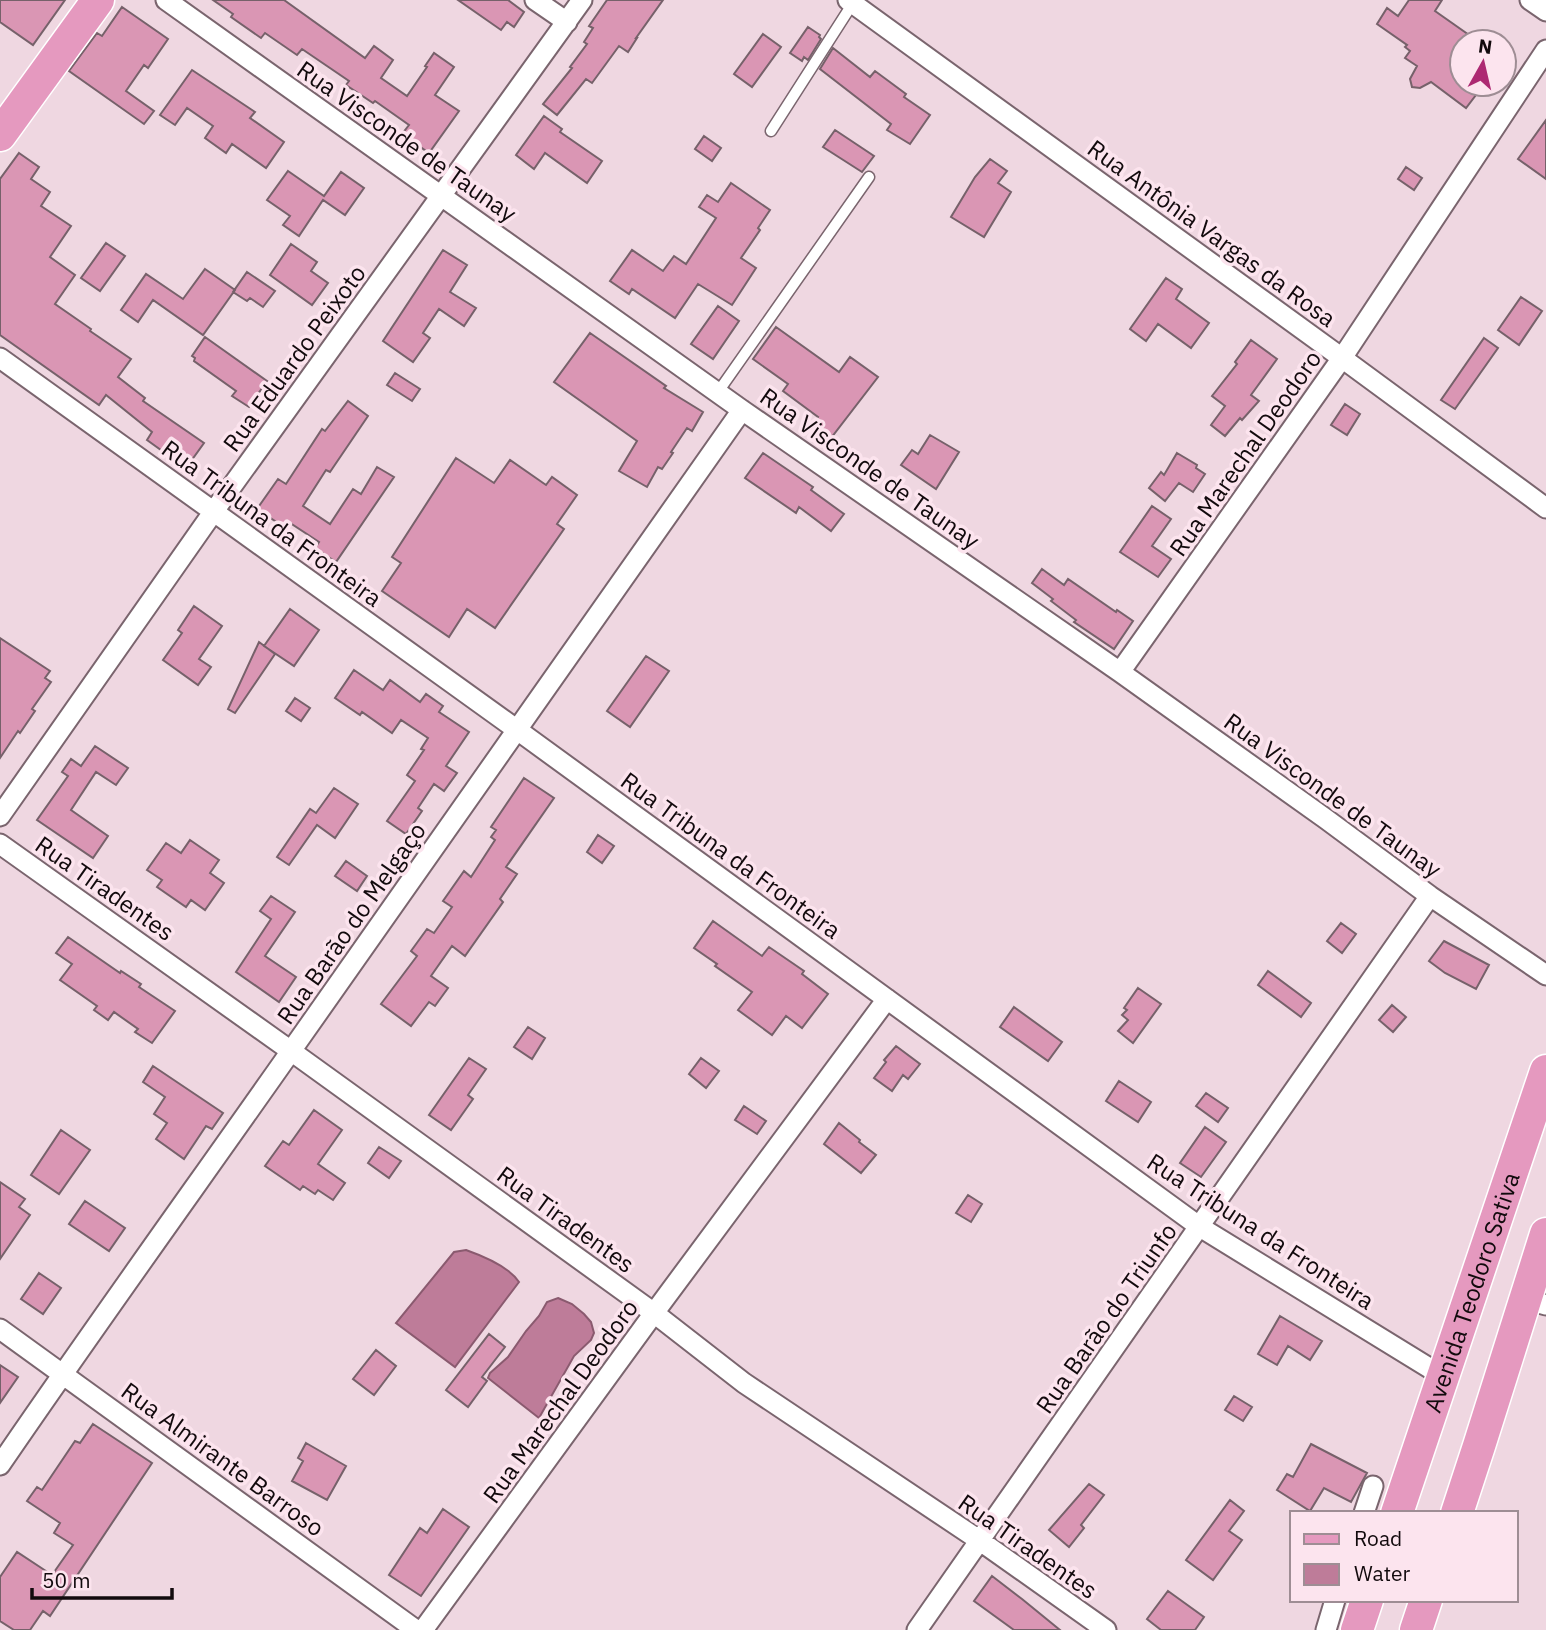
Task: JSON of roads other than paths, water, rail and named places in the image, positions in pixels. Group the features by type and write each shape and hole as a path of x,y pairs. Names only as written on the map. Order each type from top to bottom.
{"main road":[{"path":"0,135 98,0"},
{"name":"Avenida Teodoro Sativa","path":"1398,1511 1546,1071"},
{"name":"Avenida Teodoro Sativa","path":"1458,1511 1479,1447 1536,1302 1546,1234"},
{"path":"1357,1630 1366,1602"},
{"path":"1416,1630 1425,1602"}],"street":[{"name":"Rua Visconde de Taunay","path":"166,0 742,410 1120,673 1430,896 1546,975"},
{"path":"536,0 567,22"},
{"name":"Rua Eduardo Peixoto","path":"0,816 214,511 582,0"},
{"path":"1530,0 1546,11"},
{"name":"Rua Antônia Vargas da Rosa","path":"850,2 1546,508"},
{"name":"Rua Marechal Deodoro","path":"1120,673 1342,358 1546,50"},
{"name":"Rua Tribuna da Fronteira","path":"0,358 516,729 1200,1227 1444,1377"},
{"name":"Rua Barão do Melgaço","path":"0,1465 742,410"},
{"name":"Rua Tiradentes","path":"0,844 654,1313 744,1383 1106,1630"},
{"name":"Rua Barão do Triunfo","path":"917,1630 1430,896"},
{"name":"Rua Marechal Deodoro","path":"423,1630 887,999"},
{"name":"Rua Almirante Barroso","path":"0,1329 416,1630"},
{"path":"1365,1511 1373,1486"},
{"path":"1326,1630 1334,1602"}],"lane":[{"path":"771,131 850,2"},
{"path":"718,392 869,177"}],"water":[{"path":"466,1250 502,1267 519,1282 455,1367 396,1323 454,1252"},
{"path":"558,1298 572,1304 584,1314 591,1322 594,1333 591,1340 574,1356 539,1418 488,1378 508,1357 547,1302"}]}
